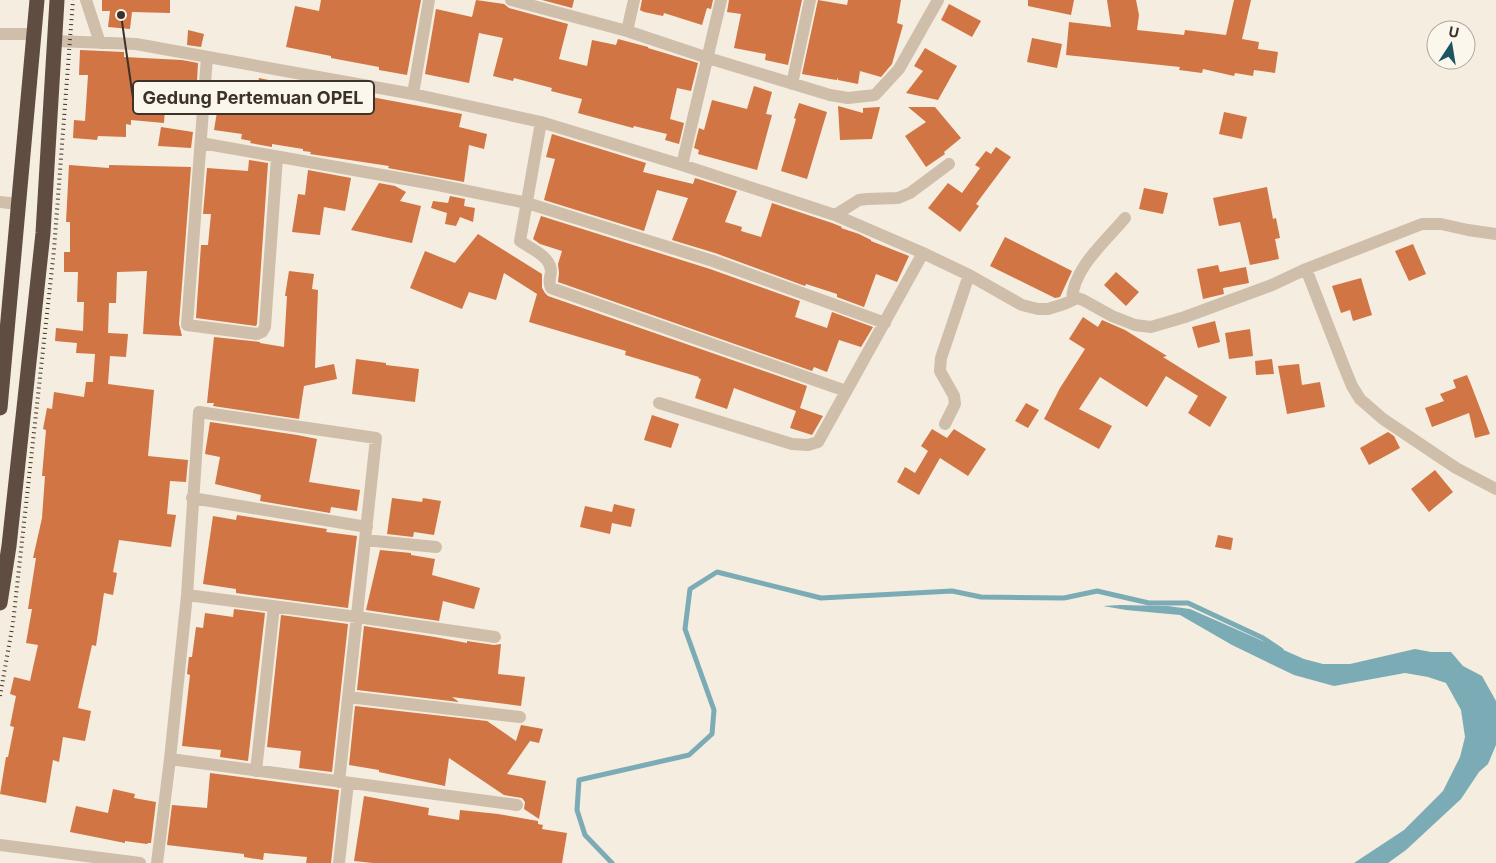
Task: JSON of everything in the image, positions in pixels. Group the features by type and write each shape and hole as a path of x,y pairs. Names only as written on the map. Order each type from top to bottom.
{"highway":[{"path":"0,408 37,0"},
{"path":"0,603 10,546 43,233 57,0"}],"street":[{"path":"86,0 100,43"},
{"path":"412,94 429,0"},
{"path":"511,0 541,4 792,84 848,98 875,95 899,68 938,0"},
{"path":"627,31 634,0"},
{"path":"682,165 722,0"},
{"path":"792,84 810,0"},
{"path":"0,34 35,34"},
{"path":"54,42 136,44 412,94 540,122 682,165 835,215 923,252 1022,305 1038,309 1064,304 1072,300 1083,300 1135,325 1151,327 1186,317 1264,288 1306,268 1422,224 1441,224 1496,234"},
{"path":"207,57 187,325 257,334 262,332 265,327 277,157"},
{"path":"540,122 520,241 544,257 549,263 548,281 551,288 846,391"},
{"path":"201,143 433,184 526,203 713,261 884,323"},
{"path":"835,215 859,200 867,198 898,198 910,193 949,164"},
{"path":"0,202 18,204"},
{"path":"1072,300 1072,288 1085,265 1125,218"},
{"path":"659,403 792,444 808,445 818,442 923,252"},
{"path":"1306,268 1345,370 1360,399 1382,419 1456,468 1496,489"},
{"path":"945,424 955,404 954,396 940,371 941,358 969,275"},
{"path":"157,863 170,760 186,595 199,412 376,438 348,697 339,863"},
{"path":"192,498 436,546"},
{"path":"186,595 495,637"},
{"path":"256,771 274,606"},
{"path":"348,697 520,717"},
{"path":"170,760 517,805"},
{"path":"0,845 140,863"}],"water":[{"path":"1103,606 1168,606 1190,609 1304,659 1323,664 1350,664 1415,649 1431,652 1451,652 1463,666 1482,676 1496,701 1496,745 1488,764 1479,772 1461,799 1406,850 1388,863 1354,863 1404,830 1443,791 1460,757 1465,737 1461,710 1446,683 1428,677 1405,673 1334,686 1294,675 1232,645 1180,615"}],"building":[{"path":"102,0 170,0 170,13 132,12 130,29 108,27 110,11 102,11"},
{"path":"321,0 421,0 407,75 286,47 295,6 319,11"},
{"path":"476,0 504,4 509,8 568,24 559,59 587,66 592,40 616,45 618,39 698,63 691,91 677,88 670,119 684,123 679,144 665,140 667,134 634,126 633,128 578,113 582,99 551,91 552,88 514,78 513,81 493,76 503,38 479,33 469,83 425,74 436,9 472,17"},
{"path":"542,0 574,0 572,8"},
{"path":"642,0 713,0 711,9 707,8 702,25 664,13 663,16 644,12 640,10"},
{"path":"729,0 802,0 788,65 765,60 766,54 734,48 741,14 727,12"},
{"path":"818,0 847,5 848,0 901,0 897,23 903,25 892,64 881,77 860,71 858,84 838,80 837,77 837,80 802,74"},
{"path":"1028,0 1074,0 1071,15 1028,6"},
{"path":"1107,0 1136,0 1139,15 1137,30 1184,35 1185,30 1226,35 1234,0 1251,0 1242,39 1259,42 1258,49 1278,52 1275,73 1254,70 1253,76 1235,73 1234,76 1203,69 1202,73 1179,70 1180,67 1066,55 1069,22 1111,27"},
{"path":"949,4 981,21 972,37 941,20"},
{"path":"188,30 204,34 201,47 187,45"},
{"path":"1032,38 1062,44 1057,68 1027,62"},
{"path":"925,48 957,66 938,100 906,93 923,71 914,66"},
{"path":"80,50 124,52 124,57 182,60 198,63 196,98 166,92 164,123 131,120 131,125 126,124 126,137 98,136 97,140 73,138 74,120 85,121 88,75 79,75"},
{"path":"259,78 462,114 459,127 487,134 484,149 469,145 464,182 388,168 389,166 310,154 311,152 303,151 303,149 250,143 251,141 241,139 242,134 214,130 218,106 238,109 242,86 257,89"},
{"path":"754,86 772,92 766,114 772,115 757,170 698,154 699,150 694,148 699,128 704,130 712,100 747,109"},
{"path":"799,103 827,112 807,179 781,171"},
{"path":"838,106 863,113 863,108 880,107 872,139 840,140"},
{"path":"908,107 935,107 961,138 944,152 945,154 926,167 905,136 926,122"},
{"path":"1224,112 1247,117 1242,139 1219,134"},
{"path":"161,127 193,132 191,148 158,146"},
{"path":"552,134 646,163 643,172 693,184 695,178 737,191 725,222 742,227 741,231 761,237 772,203 832,223 909,256 897,282 876,274 864,307 837,297 837,294 806,284 805,286 715,253 672,240 688,198 657,190 644,231 544,200 555,159 546,157"},
{"path":"996,147 1011,157 976,204 979,206 960,232 928,208 948,183 962,193 980,168 975,165 986,151 991,154"},
{"path":"249,160 268,163 257,324 256,326 196,318 201,245 208,245 211,214 203,214 207,168 248,171"},
{"path":"69,165 109,168 109,165 191,167 179,324 182,336 143,334 147,271 117,272 116,303 109,303 108,333 128,334 126,357 110,356 108,384 154,390 148,456 188,460 186,482 170,481 167,514 176,515 171,547 119,540 113,572 117,573 113,595 104,593 96,646 92,645 78,708 91,711 85,741 63,737 59,762 53,760 46,803 0,794 6,757 8,757 14,727 10,726 16,696 10,694 14,677 30,681 38,645 26,643 32,609 28,609 36,558 33,558 42,518 45,476 42,476 46,430 43,429 47,408 52,409 54,392 84,397 86,382 93,382 95,354 76,353 77,343 55,341 56,328 83,331 84,302 77,302 78,272 64,272 64,252 70,252 70,222 66,222"},
{"path":"308,170 351,178 345,211 324,207 320,235 292,232 298,194 305,195"},
{"path":"379,183 395,186 406,192 400,201 421,206 412,243 351,230"},
{"path":"1267,187 1273,219 1276,218 1280,238 1275,239 1279,259 1250,265 1240,222 1219,226 1213,198"},
{"path":"1144,188 1168,193 1163,214 1139,209"},
{"path":"450,196 465,199 464,206 475,208 473,222 460,217 456,226 445,224 447,213 431,208 433,201 448,203"},
{"path":"541,216 710,269 800,301 795,317 827,328 832,312 873,327 861,347 839,340 827,372 814,367 812,371 558,282 558,264 562,251 540,244 533,239"},
{"path":"478,234 542,274 542,288 548,296 807,386 800,408 823,416 812,435 790,428 796,411 734,388 727,409 695,398 701,379 699,377 625,355 626,351 529,322 537,294 504,273 496,300 469,292 462,309 410,288 425,251 455,263"},
{"path":"1005,237 1072,271 1060,297 1055,298 990,266"},
{"path":"1413,244 1426,274 1409,281 1395,251"},
{"path":"1218,265 1220,272 1246,267 1249,283 1223,288 1224,294 1203,299 1197,269"},
{"path":"289,271 314,274 312,289 318,290 315,368 334,364 337,379 304,386 299,419 213,406 214,403 207,403 214,337 260,342 284,347 287,296 285,296"},
{"path":"1116,272 1139,292 1126,306 1104,285"},
{"path":"1361,278 1372,315 1353,321 1350,310 1341,313 1332,286"},
{"path":"1083,317 1098,327 1102,320 1125,330 1167,356 1163,357 1227,397 1210,427 1188,413 1198,396 1166,376 1147,407 1100,377 1079,409 1112,426 1099,449 1044,419 1060,388 1085,349 1069,339"},
{"path":"1215,321 1220,342 1198,348 1192,327"},
{"path":"1250,329 1253,356 1229,359 1225,333"},
{"path":"356,359 419,369 415,402 352,394"},
{"path":"1272,359 1274,374 1256,375 1255,361"},
{"path":"1299,364 1302,385 1320,382 1325,407 1287,414 1278,366"},
{"path":"1467,375 1490,434 1475,438 1469,413 1432,427 1425,408 1444,401 1440,394 1456,388 1453,380"},
{"path":"1026,403 1039,410 1028,428 1015,421"},
{"path":"652,415 679,424 671,448 644,440"},
{"path":"210,422 317,439 309,482 360,490 357,511 331,507 330,513 260,501 261,495 215,484 220,457 205,454"},
{"path":"932,429 947,438 954,429 986,449 968,476 940,458 919,495 897,482 905,467 915,473 928,451 921,446"},
{"path":"1388,432 1394,436 1400,448 1369,465 1360,448"},
{"path":"1435,470 1453,492 1429,512 1411,489"},
{"path":"392,498 422,502 423,498 441,501 434,535 414,532 413,537 387,534"},
{"path":"614,504 635,509 631,527 612,523 610,534 580,527 585,506 612,512"},
{"path":"237,515 327,529 326,532 357,536 348,608 236,593 236,589 203,584 213,516 236,520"},
{"path":"1218,535 1233,538 1231,550 1215,547"},
{"path":"380,550 411,553 411,555 435,559 432,575 480,588 474,609 443,601 439,621 366,610"},
{"path":"234,609 265,613 248,761 220,757 221,750 182,746 190,675 187,674 189,657 192,657 196,627 203,628 205,613 233,617"},
{"path":"281,615 348,624 332,772 299,768 301,751 267,747"},
{"path":"364,626 467,643 467,641 494,645 501,644 498,674 525,677 521,706 452,697 459,702 357,690"},
{"path":"355,706 487,721 516,741 521,725 543,729 539,743 530,741 507,774 546,781 539,819 524,809 525,802 522,798 504,795 449,758 445,786 379,772 379,770 349,765"},
{"path":"210,773 339,790 331,863 306,863 307,857 264,853 263,860 244,857 244,854 167,845 172,805 207,808"},
{"path":"113,789 135,794 134,798 156,802 151,843 125,841 125,843 70,832 76,806 108,813"},
{"path":"364,796 429,808 428,815 459,820 460,810 538,821 538,824 543,825 542,829 567,833 562,863 373,863 354,861"}],"waterway":[{"path":"612,863 585,835 577,810 579,780 689,755 712,734 714,710 685,629 690,589 717,572 821,598 952,591 981,597 1064,598 1097,591 1149,603 1188,603 1263,638 1281,650"}],"railway":[{"path":"0,696 13,623 54,250 73,0"}],"place":[{"name":"Gedung Pertemuan OPEL","path":"121,15"}]}
